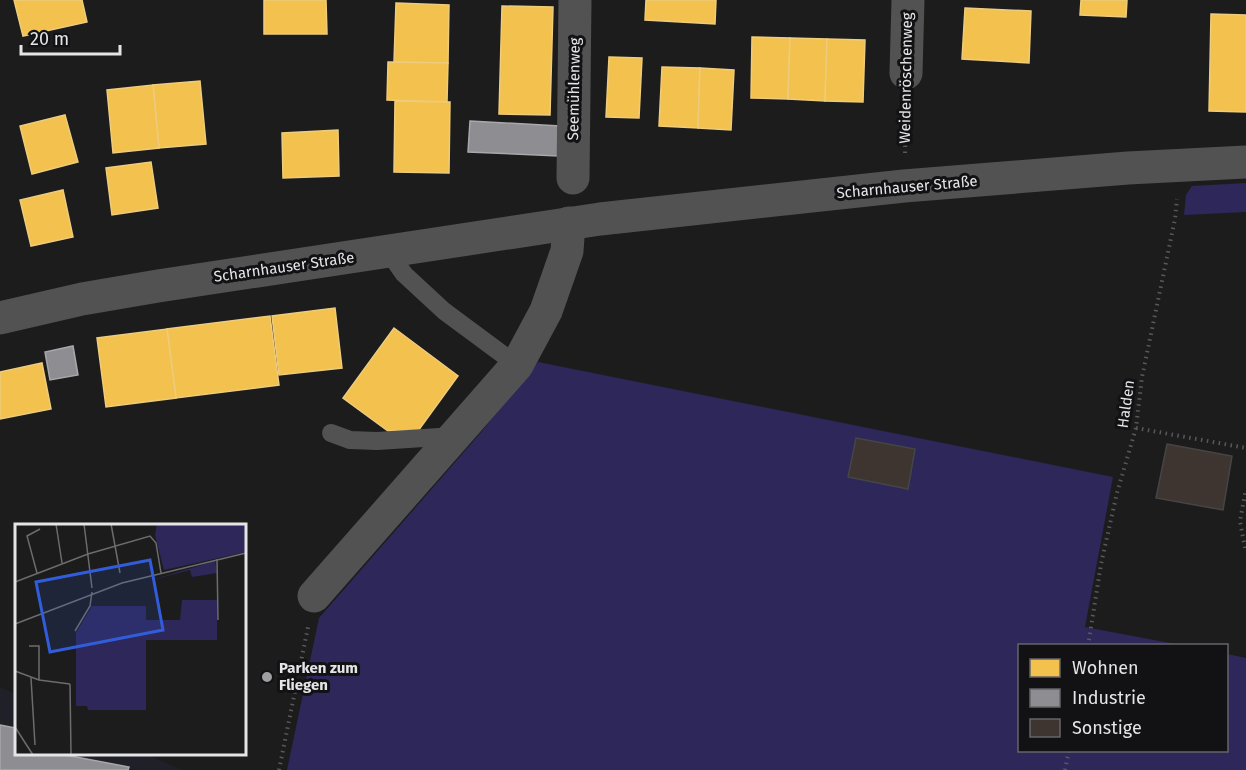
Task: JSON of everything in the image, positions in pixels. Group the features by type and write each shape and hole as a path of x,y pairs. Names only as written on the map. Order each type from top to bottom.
{"street":[{"name":"Seemühlenweg","path":"573,178 575,0"},
{"name":"Weidenröschenweg","path":"906,73 908,0"},
{"name":"Scharnhauser Straße","path":"0,318 82,299 158,286 569,223 904,186 1177,165 1246,162"},
{"path":"314,596 517,365 546,311 567,251 569,223"}],"lane":[{"path":"388,251 404,274 444,311 517,365"},
{"path":"331,433 350,440 377,441 455,436"}],"path":[{"name":"Weidenröschenweg","path":"905,157 906,73"},
{"name":"Halden","path":"1088,644 1101,564 1117,493 1136,428 1142,377 1175,219 1177,165"},
{"path":"1136,428 1246,448"},
{"path":"1245,548 1240,521 1246,489"},
{"path":"279,770 314,596"},
{"path":"1065,770 1069,752"}],"shaded area":[{"path":"1246,183 1246,212 1184,215 1186,195 1192,186"},
{"path":"538,362 1113,477 1085,627 1176,644 1018,644 1018,752 1228,752 1228,654 1246,658 1246,770 287,770 319,618 477,437"},
{"path":"0,687 15,694 15,755 148,755 182,770 0,770"}],"building: Wohnen":[{"path":"14,0 82,0 87,22 23,36"},
{"path":"264,0 326,0 327,34 264,34"},
{"path":"646,0 716,0 715,24 645,20"},
{"path":"1081,0 1127,0 1126,17 1080,15"},
{"path":"396,3 449,5 448,63 394,62"},
{"path":"502,6 553,7 550,115 499,114"},
{"path":"965,8 1031,11 1029,63 962,59"},
{"path":"1211,14 1246,15 1246,112 1209,111"},
{"path":"752,37 790,38 788,99 751,98"},
{"path":"790,38 827,39 825,101 788,99"},
{"path":"827,39 865,40 863,102 825,101"},
{"path":"609,57 642,58 639,118 606,117"},
{"path":"388,62 448,63 447,102 387,100"},
{"path":"662,67 700,68 698,128 659,126"},
{"path":"700,68 734,70 731,130 698,128"},
{"path":"200,81 206,144 159,148 153,85"},
{"path":"153,85 159,148 113,153 107,90"},
{"path":"395,101 450,102 449,173 394,172"},
{"path":"65,115 78,162 32,174 20,126"},
{"path":"338,130 339,176 283,178 282,133"},
{"path":"151,162 158,208 112,215 106,168"},
{"path":"63,190 73,237 31,246 20,200"},
{"path":"335,308 342,368 279,375 272,316"},
{"path":"270,316 279,385 176,398 167,329"},
{"path":"394,328 458,376 418,431 388,431 343,398"},
{"path":"167,329 176,398 106,407 97,338"},
{"path":"42,363 51,409 0,419 0,372"}],"building: Industrie":[{"path":"470,121 560,126 558,156 468,152"},
{"path":"73,346 78,375 50,380 45,352"},
{"path":"0,725 15,728 15,755 65,755 129,767 128,770 0,770"}],"building: Sonstige":[{"path":"856,438 915,449 908,489 848,477"},
{"path":"1167,444 1232,456 1223,510 1156,498"}],"place":[{"name":"Parken zum Fliegen","path":"267,677"}]}
